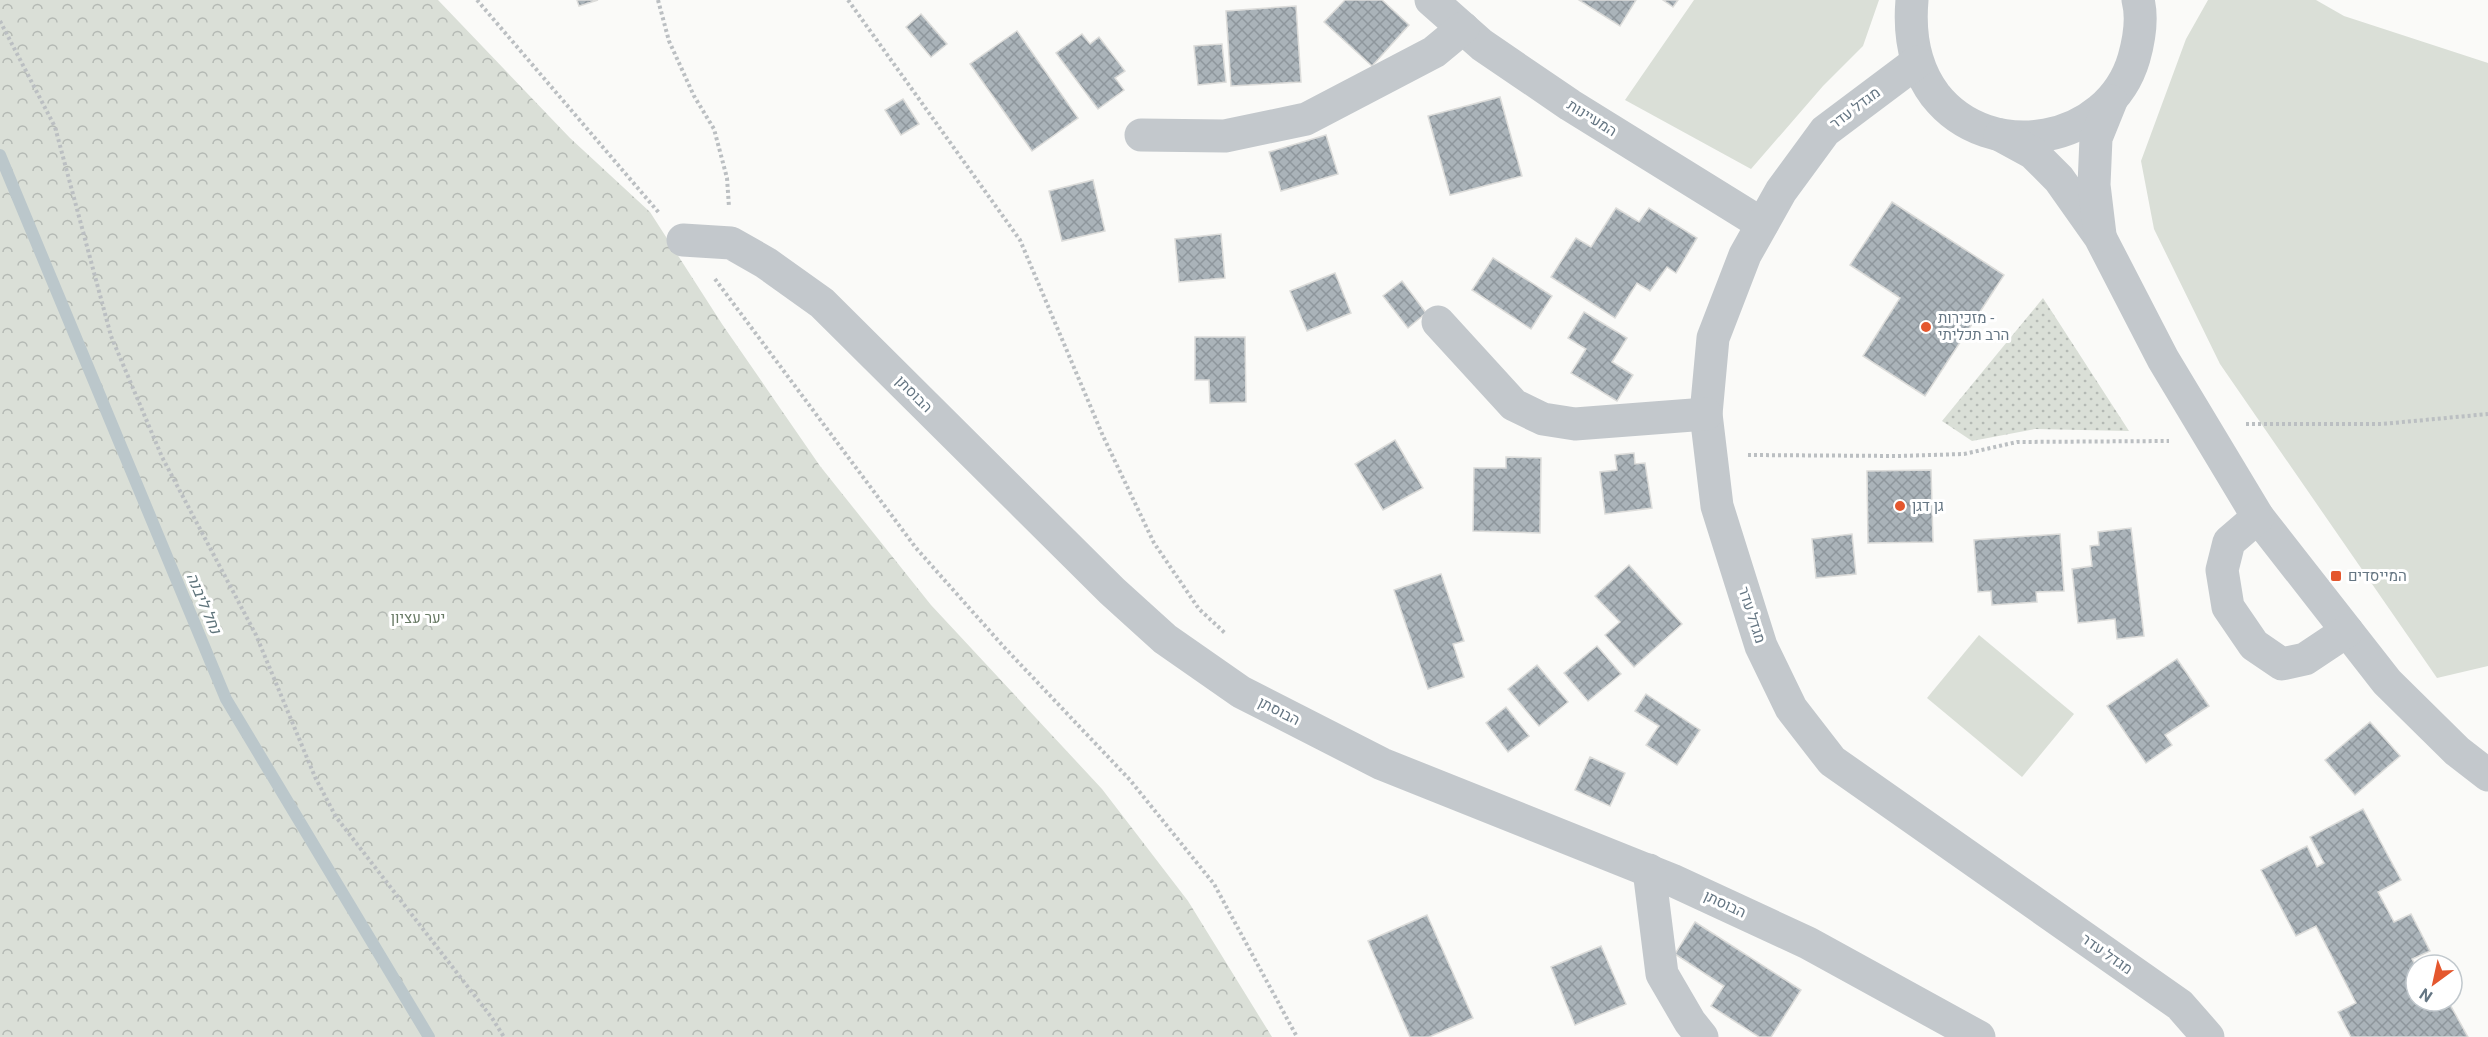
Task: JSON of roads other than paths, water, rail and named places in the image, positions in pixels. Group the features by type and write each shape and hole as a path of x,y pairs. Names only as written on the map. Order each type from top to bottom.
{"street":[{"name":"המעיינות","path":"1431,0 1482,45 1570,105 1762,224"},
{"path":"1912,0 1910,29 1917,62 1936,95 1965,120 2033,153 2059,179 2100,237 2163,359 2258,517 2387,682 2457,751 2488,775"},
{"path":"2100,237 2094,185 2096,138 2111,101 2130,72 2140,38 2138,0"},
{"path":"1141,135 1225,136 1306,119 1434,52 1463,28"},
{"name":"מגדל עדר","path":"1917,62 1825,131 1781,191 1745,255 1713,338 1706,414 1717,506 1761,646 1791,708 1832,761 2180,1005 2208,1037"},
{"path":"2000,135 2030,138 2060,133 2088,120 2111,101"},
{"name":"הבוסתן","path":"683,240 731,243 766,263 822,303 1112,591 1165,639 1241,692 1382,764 1649,870 1808,943 1979,1037"},
{"path":"1438,322 1514,405 1544,419 1575,424 1706,414"},
{"path":"2258,517 2229,542 2222,570 2228,607 2254,645 2282,664 2305,658 2347,631"},
{"path":"1649,870 1662,974 1690,1022 1702,1037"}],"waterway":[{"name":"נחל ליבנה","path":"0,155 226,699 429,1037"}],"place":[{"name":"מזכירות - הרב תכליתי","path":"1926,327"},
{"name":"גן דגן","path":"1900,506"},
{"name":"המייסדים","path":"2336,576"}],"park label":[{"name":"יער עציון","path":"418,618"}]}
